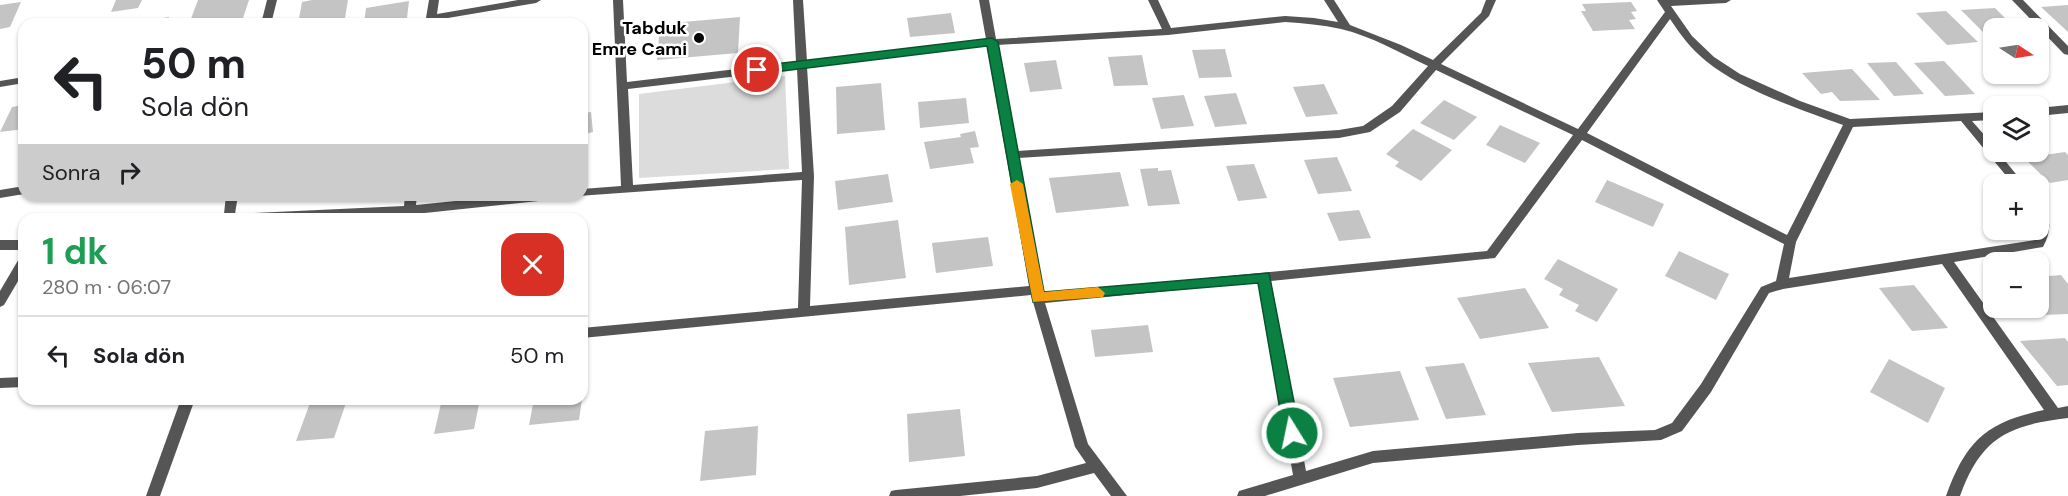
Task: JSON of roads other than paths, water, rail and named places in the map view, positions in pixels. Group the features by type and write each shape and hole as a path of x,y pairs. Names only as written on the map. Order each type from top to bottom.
{"street":[{"path":"268,18 272,0"},
{"path":"431,18 434,0"},
{"path":"445,18 536,0"},
{"path":"618,0 627,188"},
{"path":"798,0 808,176 804,311"},
{"path":"984,0 1037,294 1082,447 1120,496"},
{"path":"1153,0 1168,32"},
{"path":"1329,0 1346,27"},
{"path":"1011,155 1339,134 1366,129 1396,109 1434,65 1486,14 1491,0"},
{"path":"1665,5 1726,0"},
{"path":"2017,0 2068,52"},
{"path":"1665,5 1688,38 1710,59 1736,76 1796,104 1849,123 1983,117"},
{"path":"588,332 804,311 1264,277 1491,255 1580,134 1665,5"},
{"path":"622,86 992,42 1168,32 1285,19 1346,27 1434,65 1580,134 1790,242"},
{"path":"0,84 18,81"},
{"path":"2049,111 2068,109"},
{"path":"1964,118 2011,174"},
{"path":"1782,284 1790,242 1849,123"},
{"path":"588,192 808,176"},
{"path":"0,194 18,191"},
{"path":"417,213 511,201"},
{"path":"1244,496 1300,477 1373,457 1578,439 1656,436 1677,427 1706,388 1765,290 1782,284 2040,244 2042,240"},
{"path":"0,245 18,245"},
{"path":"1945,259 2061,413 2015,423 1977,446 1959,476 1953,496"},
{"path":"0,302 18,270"},
{"path":"1264,277 1300,477"},
{"path":"0,383 18,382"},
{"path":"153,496 186,405"},
{"path":"896,496 1037,482 1096,466"}],"place":[{"name":"Tabduk Emre Cami","path":"699,38"}]}
